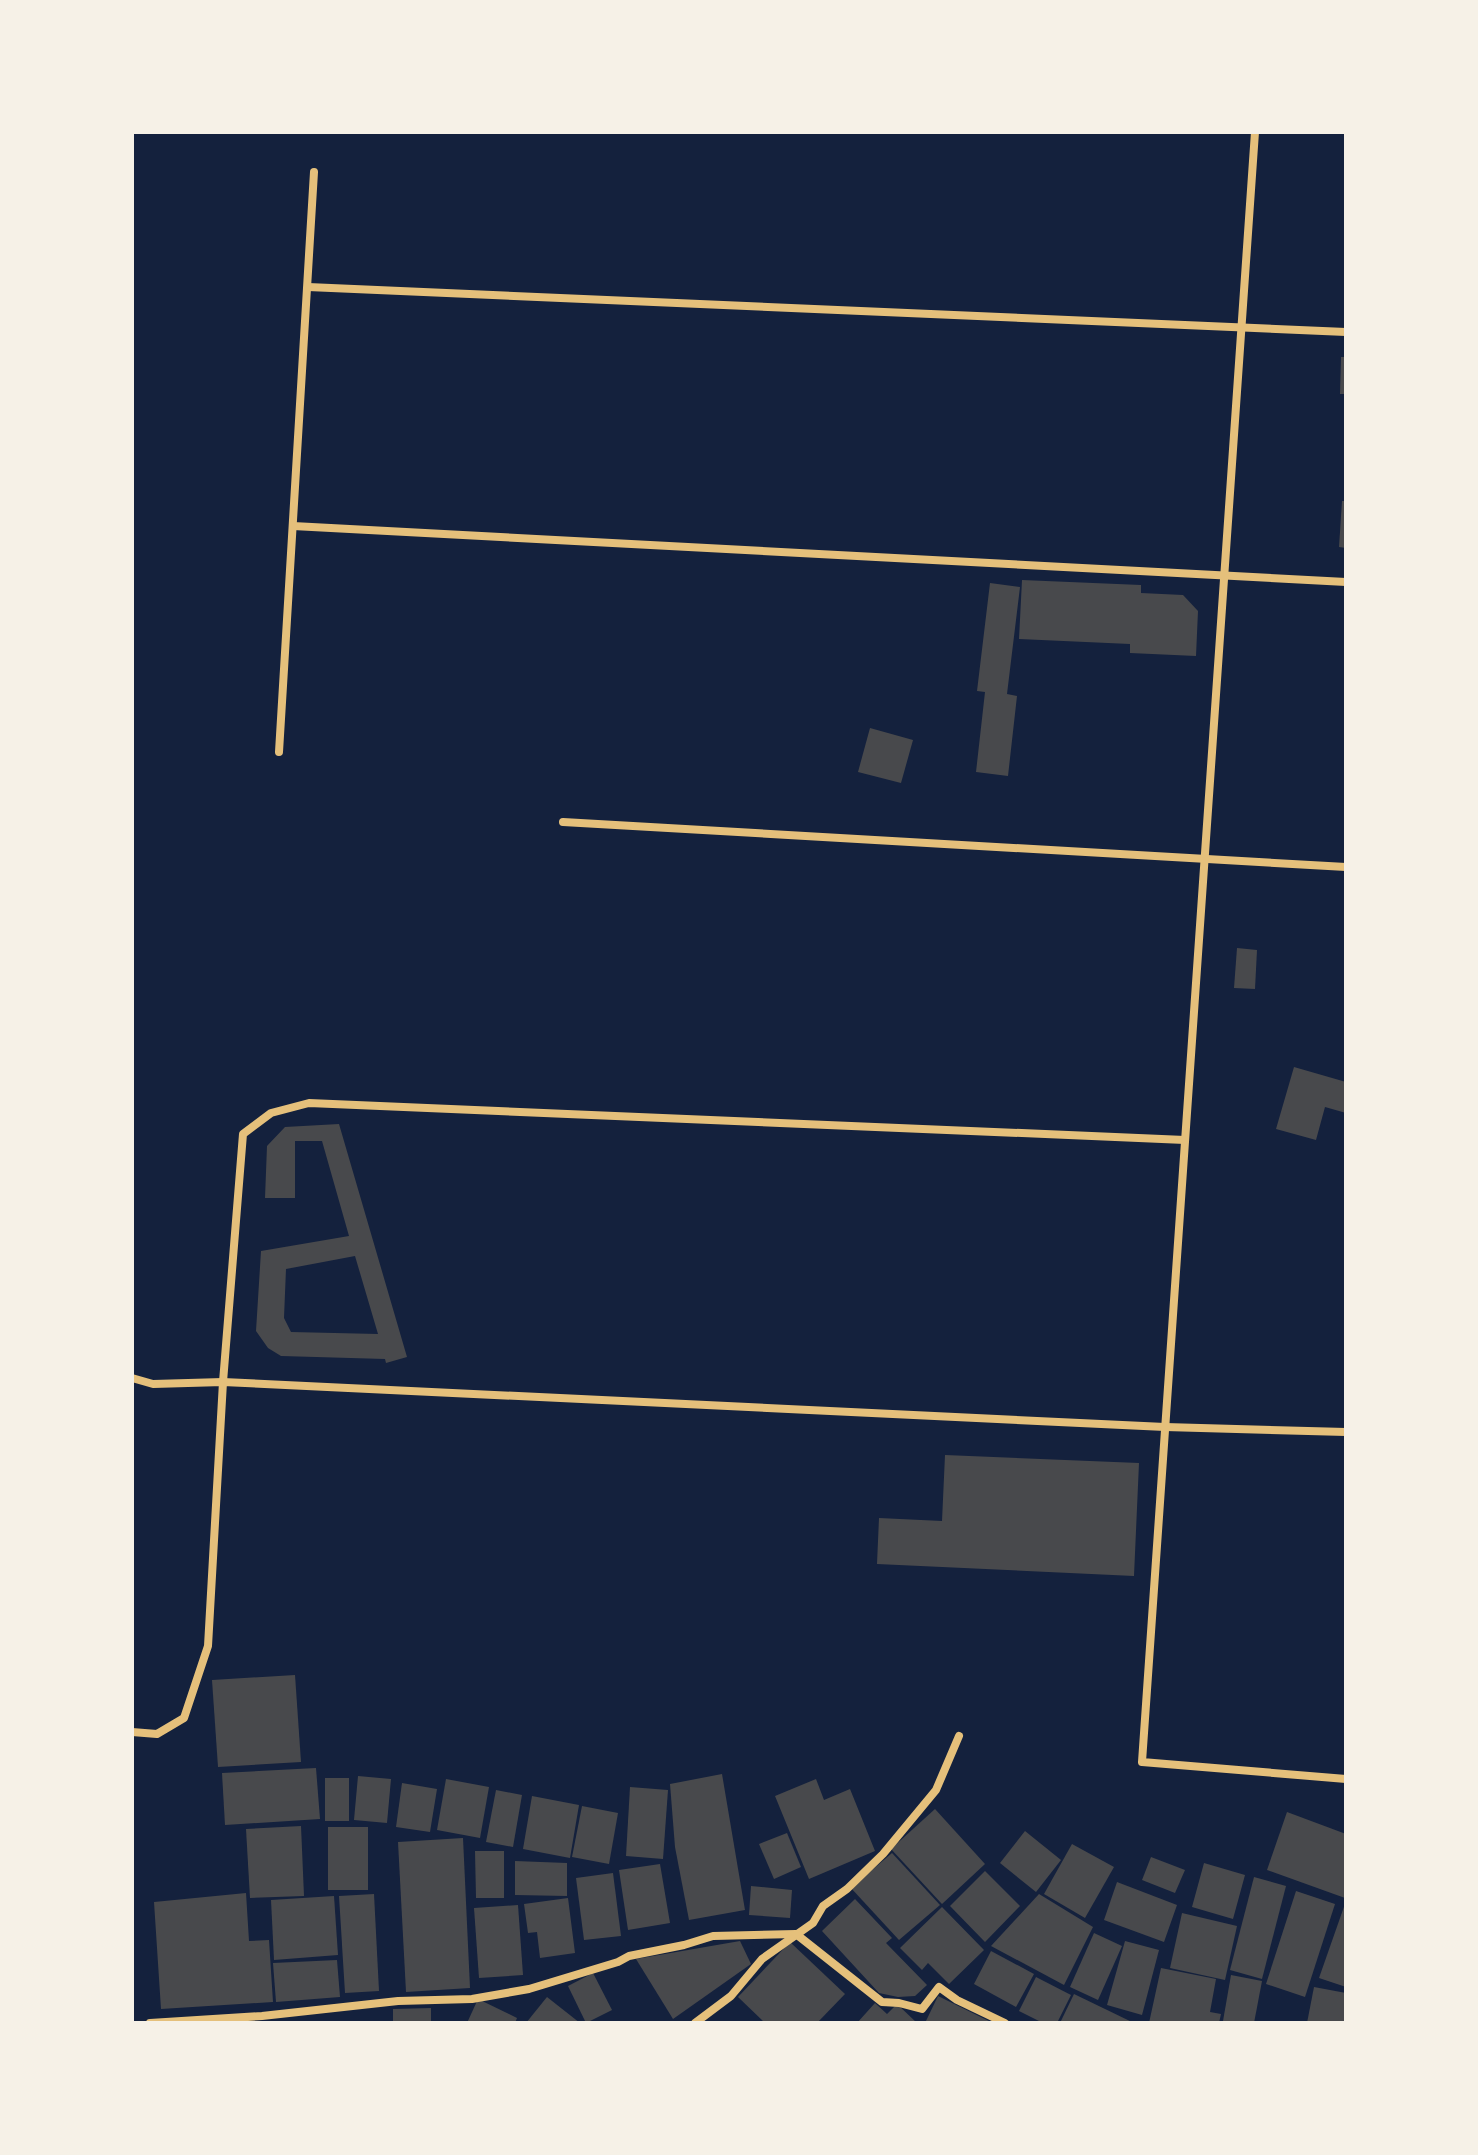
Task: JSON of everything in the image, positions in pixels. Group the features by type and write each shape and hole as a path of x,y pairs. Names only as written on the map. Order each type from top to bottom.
{"street":[{"path":"1255,132 1142,1762 1346,1779"},
{"path":"279,752 314,172"},
{"path":"308,287 1346,332"},
{"path":"293,526 1346,582"},
{"path":"563,822 1346,867"},
{"path":"132,1732 157,1734 184,1718 208,1646 223,1382 243,1134 271,1113 309,1103 1185,1140"},
{"path":"132,1378 153,1384 223,1382 1165,1427 1346,1432"},
{"path":"695,2023 731,1996 762,1959 813,1923 823,1906 847,1889 883,1854 936,1790 959,1736"},
{"path":"150,2023 262,2016 398,2001 472,1999 529,1989 629,1956 713,1936 796,1934 882,2002 922,2009 939,1987 957,2000 1005,2023"}],"building":[{"path":"1341,357 1346,357 1346,394 1340,394"},
{"path":"1342,501 1346,501 1346,548 1339,547"},
{"path":"1022,580 1141,585 1141,593 1183,595 1198,611 1196,656 1130,653 1130,644 1019,639"},
{"path":"990,583 1020,587 1007,694 1017,696 1008,776 976,772 985,692 977,691"},
{"path":"870,728 913,740 901,783 858,772"},
{"path":"1237,948 1257,950 1255,989 1234,988"},
{"path":"1294,1067 1346,1082 1346,1113 1325,1107 1316,1140 1276,1129"},
{"path":"339,1124 407,1357 386,1363 385,1359 281,1356 268,1348 256,1331 261,1251 349,1236 322,1141 295,1141 295,1198 265,1198 267,1146 285,1127","holes":["355,1256 378,1334 291,1332 284,1318 286,1269"]},
{"path":"945,1455 1139,1463 1134,1576 877,1564 879,1518 942,1521"},
{"path":"295,1675 301,1762 218,1767 212,1680"},
{"path":"316,1768 320,1819 225,1825 222,1773"},
{"path":"722,1774 745,1910 689,1920 675,1847 670,1784"},
{"path":"358,1776 391,1779 387,1823 354,1820"},
{"path":"325,1778 349,1778 349,1821 325,1821"},
{"path":"446,1779 489,1787 480,1838 437,1830"},
{"path":"816,1779 824,1800 850,1789 875,1851 809,1879 775,1796"},
{"path":"402,1783 437,1789 430,1832 396,1827"},
{"path":"630,1787 668,1790 663,1859 626,1856"},
{"path":"496,1790 522,1795 513,1847 486,1842"},
{"path":"532,1796 579,1805 570,1858 523,1849"},
{"path":"582,1806 618,1813 609,1864 572,1857"},
{"path":"935,1809 985,1864 942,1904 891,1849"},
{"path":"1287,1812 1346,1834 1345,1898 1267,1870"},
{"path":"301,1826 304,1896 250,1898 246,1829"},
{"path":"328,1827 368,1827 368,1890 328,1890"},
{"path":"1025,1831 1061,1860 1036,1892 1000,1863"},
{"path":"787,1833 801,1867 774,1879 759,1844"},
{"path":"463,1838 470,1988 406,1992 398,1842"},
{"path":"1072,1844 1114,1867 1085,1918 1044,1894"},
{"path":"475,1851 504,1851 504,1898 476,1898"},
{"path":"892,1853 940,1905 899,1940 851,1888"},
{"path":"1151,1857 1185,1870 1175,1893 1142,1880"},
{"path":"515,1861 567,1863 567,1896 515,1895"},
{"path":"1204,1863 1245,1875 1233,1919 1192,1907"},
{"path":"660,1864 670,1923 628,1930 619,1870"},
{"path":"985,1871 1020,1906 985,1942 950,1906"},
{"path":"613,1873 621,1936 584,1940 576,1878"},
{"path":"1254,1877 1286,1886 1262,1979 1230,1970"},
{"path":"1117,1882 1177,1905 1164,1942 1104,1920"},
{"path":"751,1886 792,1890 790,1918 749,1915"},
{"path":"1296,1891 1335,1904 1305,1997 1266,1984"},
{"path":"246,1893 249,1941 269,1940 273,2002 161,2009 154,1902"},
{"path":"374,1894 379,1991 345,1993 339,1896"},
{"path":"1039,1894 1093,1927 1064,1985 991,1946"},
{"path":"334,1896 338,1955 274,1960 271,1900"},
{"path":"568,1898 575,1953 540,1958 537,1932 528,1933 524,1904"},
{"path":"855,1899 892,1938 886,1943 927,1985 915,1996 898,1997 879,1993 822,1931"},
{"path":"1346,1901 1346,1987 1319,1978"},
{"path":"518,1905 523,1975 479,1978 474,1908"},
{"path":"942,1907 984,1950 949,1984 928,1963 922,1970 900,1948"},
{"path":"1182,1913 1237,1926 1225,1980 1170,1968"},
{"path":"1094,1933 1122,1946 1098,2000 1070,1987"},
{"path":"740,1941 751,1964 673,2019 636,1959"},
{"path":"1125,1941 1159,1950 1142,2015 1107,2005"},
{"path":"790,1942 845,1994 817,2023 765,2023 738,1997"},
{"path":"991,1951 1034,1974 1016,2007 974,1984"},
{"path":"337,1960 340,1997 276,2002 273,1963"},
{"path":"1161,1968 1216,1979 1210,2012 1221,2014 1219,2023 1149,2023"},
{"path":"593,1973 612,2010 586,2023 568,1986"},
{"path":"1231,1975 1262,1981 1254,2023 1223,2021"},
{"path":"1036,1977 1071,1995 1057,2023 1043,2023 1019,2011"},
{"path":"1314,1987 1346,1993 1346,2023 1307,2023"},
{"path":"1074,1994 1134,2023 1060,2023"},
{"path":"938,1996 993,2023 925,2023"},
{"path":"547,1997 580,2023 526,2023"},
{"path":"478,1999 517,2018 515,2023 467,2023"},
{"path":"875,2003 887,2014 897,2004 917,2023 857,2023"},
{"path":"431,2008 431,2023 393,2023 393,2009"}]}
